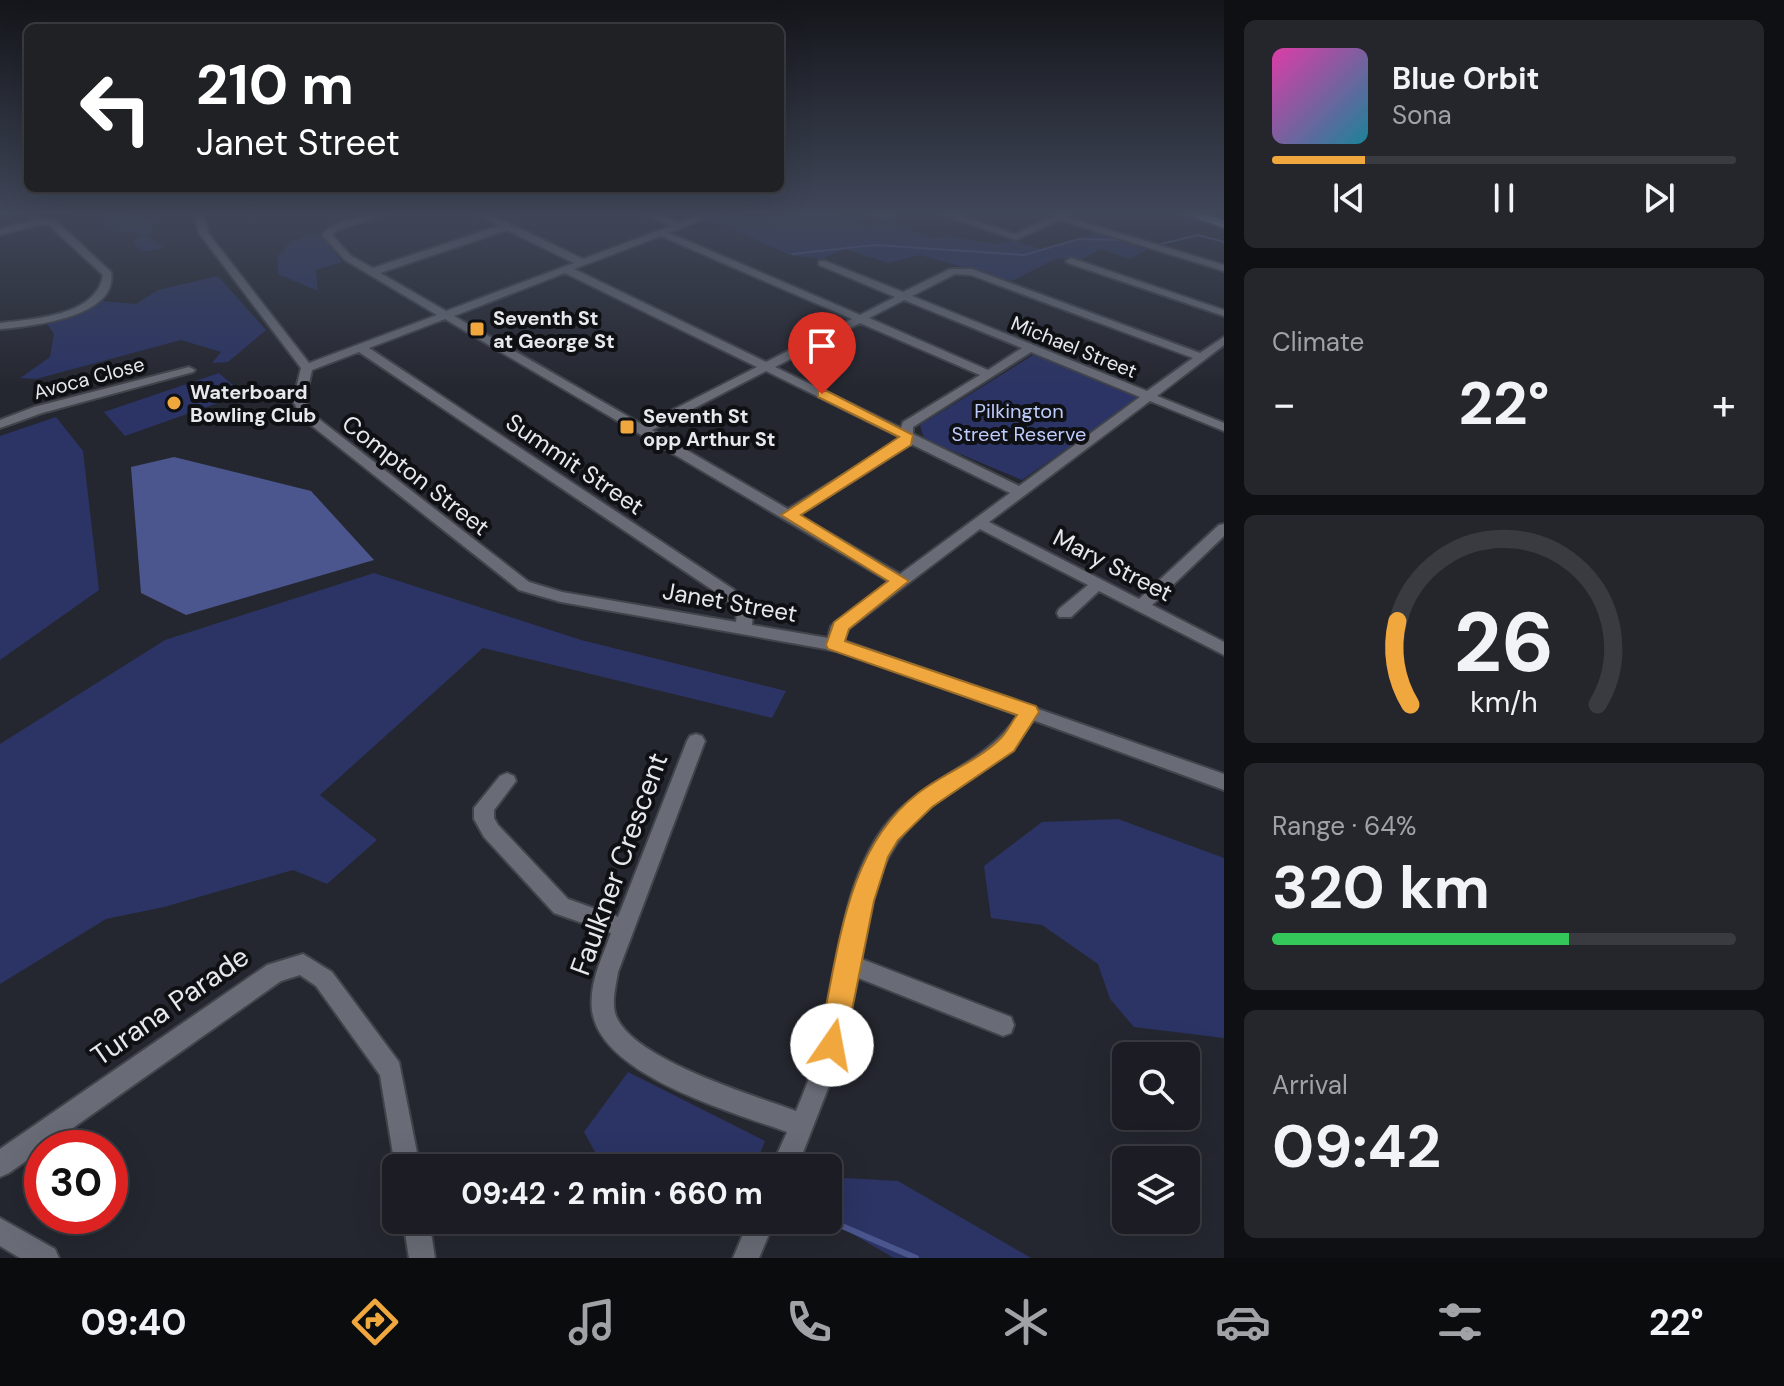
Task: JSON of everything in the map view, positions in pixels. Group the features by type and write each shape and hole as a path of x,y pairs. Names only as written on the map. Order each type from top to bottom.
{"street":[{"path":"0,326 34,323 80,309 104,292 109,282 108,274 103,270"},
{"path":"232,270 307,368 563,270"},
{"path":"368,270 900,581"},
{"path":"372,272 379,270"},
{"path":"566,270 1018,491"},
{"path":"746,270 988,374"},
{"name":"Michael Street","path":"838,270 1224,427"},
{"path":"643,430 953,271 961,270 1201,357"},
{"path":"1097,270 1224,313"},
{"path":"835,645 841,626 1224,340"},
{"name":"Summit Street","path":"361,348 728,593 745,609 744,629"},
{"path":"789,515 906,442 907,425 1030,348"},
{"name":"Compton Street","path":"307,368 299,401 306,415 509,576 542,593"},
{"name":"Avoca Close","path":"0,424 38,410 189,370"},
{"name":"Mary Street","path":"980,523 1224,649"},
{"path":"1141,606 1224,528"},
{"path":"1065,613 1098,584"},
{"name":"Janet Street","path":"542,593 835,645 1224,782"},
{"path":"790,1154 832,1045 870,874 891,833 924,800 1007,745 1029,712"},
{"name":"Faulkner Crescent","path":"696,741 607,972 602,1004 606,1021 616,1038 646,1063 802,1125"},
{"path":"507,781 484,808 484,819 491,831 561,906 623,928"},
{"name":"Turana Parade","path":"0,1164 275,972 303,964 324,979 391,1070 405,1154"},
{"path":"849,964 1003,1025"},
{"path":"0,1231 46,1258"},
{"path":"418,1234 422,1258"},
{"path":"746,1258 756,1234"}],"green space":[{"path":"278,270 317,270 318,291 278,274"},
{"path":"972,270 1034,270 1012,281"},
{"path":"218,276 266,330 228,362 212,363 221,352 181,340 36,379 20,378 50,357 54,334 47,324 101,301 136,304 158,290"},
{"name":"Pilkington Street Reserve","path":"1035,354 1141,397 1022,480 924,439 920,425"},
{"name":"Waterboard Bowling Club","path":"219,373 243,394 125,436 104,412"},
{"path":"56,417 83,451 99,590 0,660 0,436"},
{"path":"374,573 581,640 786,691 772,718 483,648 320,795 377,840 327,884 293,870 164,907 106,919 0,984 0,744 165,640"},
{"path":"1118,819 1224,858 1224,1038 1134,1027 1110,999 1098,964 1042,925 991,918 984,866 1042,822"},
{"path":"628,1072 765,1141 760,1154 599,1154 584,1132"},
{"path":"842,1178 898,1181 1031,1258 894,1258 842,1228"}],"shaded area":[{"path":"174,457 311,491 374,560 186,615 141,593 131,467"}],"waterway":[{"path":"842,1226 916,1258"}],"place":[{"name":"Seventh St at George St","path":"477,329"},
{"name":"Waterboard Bowling Club","path":"174,403"},
{"name":"Seventh St opp Arthur St","path":"627,427"}],"route":[{"path":"822,394 906,435 906,442 789,515 900,581 841,626 837,630 835,645 875,656 1029,712 1016,736 1007,745 924,800 891,833 878,854 862,901 832,1045"}]}
